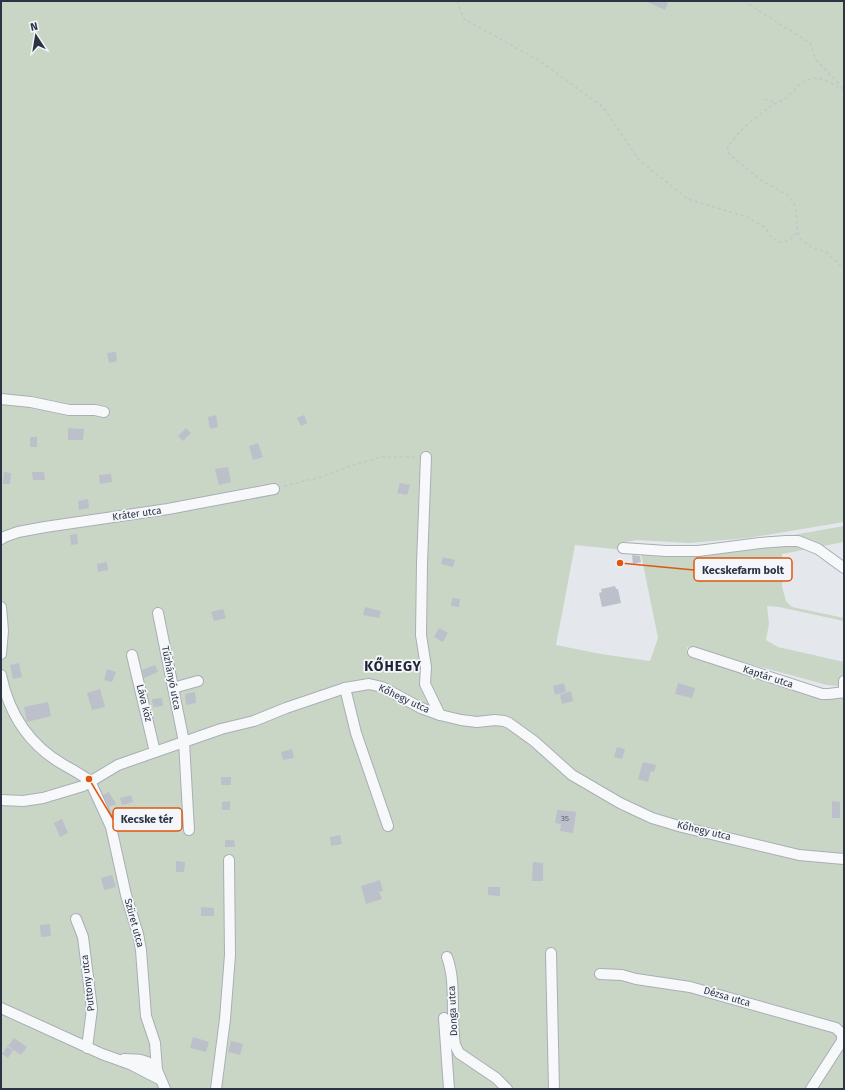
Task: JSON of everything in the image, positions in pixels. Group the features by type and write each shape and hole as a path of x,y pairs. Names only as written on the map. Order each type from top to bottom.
{"street":[{"path":"1,399 31,402 69,410 95,410 104,412"},
{"path":"426,457 421,636 426,667 425,684 440,715"},
{"name":"Kráter utca","path":"1,539 18,532 45,527 168,509 274,489"},
{"path":"623,548 666,551 698,551 760,543 798,541 818,549 844,568"},
{"path":"1,607 3,631 1,654"},
{"name":"Tűzhányó utca","path":"158,613 184,742 189,830"},
{"name":"Kaptár utca","path":"692,652 818,693 844,693"},
{"name":"Láva köz","path":"132,655 155,752"},
{"path":"1,675 9,703 16,718 36,744 52,758 90,781"},
{"path":"173,688 198,681"},
{"path":"844,681 844,693"},
{"name":"Kőhegy utca","path":"1,800 23,801 43,798 83,786 118,765 221,729 254,721 286,708 345,688 369,684 382,687 421,708 440,715 477,722 495,720 509,723 534,741 572,775 620,803 652,818 682,827 799,856 844,859"},
{"path":"345,688 356,733 388,826"},
{"name":"Szüret utca","path":"90,781 111,827 126,895 138,934 143,964 146,1016 155,1043 161,1080"},
{"path":"216,1089 225,1019 230,955 229,860"},
{"name":"Puttony utca","path":"76,919 83,937 92,1009 87,1048"},
{"path":"551,952 554,1089"},
{"name":"Donga utca","path":"447,957 451,977 449,1035 459,1053 496,1078 507,1089"},
{"name":"Dézsa utca","path":"600,974 690,987 830,1026 840,1031 842,1034 842,1042 811,1089"},
{"name":"Szüret utca","path":"1,1008 87,1048 118,1059 161,1080"},
{"path":"444,1018 449,1035 446,1060 449,1089"}],"path":[{"path":"457,1 464,19 540,61 603,107 639,160 688,200 747,217 766,228 770,236 779,242 788,240 798,232"},
{"path":"744,1 810,43 816,60 844,90"},
{"path":"844,90 828,81 810,79 804,81 784,99 745,127 730,144 727,150 730,155 761,180 789,196 796,207 800,239 811,247 826,252 844,269"},
{"path":"765,99 775,104"},
{"path":"274,489 321,477 350,466 381,457 426,457"}],"green space":[{"path":"1,1 844,1 844,522 748,538 689,543 637,540 625,542 624,550 575,545 556,645 601,654 650,661 658,638 640,549 694,547 754,542 844,526 844,542 782,554 782,587 786,601 792,607 844,618 844,621 779,607 767,606 769,624 766,640 778,647 844,662 843,683 838,686 827,685 687,647 687,651 844,696 844,1089 1,1089"}],"building":[{"path":"645,1 663,1 668,3 665,10"},
{"path":"116,352 117,361 109,363 107,353"},
{"path":"216,415 218,427 210,429 208,417"},
{"path":"304,415 307,423 301,426 297,418"},
{"path":"68,428 84,429 83,440 68,440"},
{"path":"186,428 191,433 183,441 178,436"},
{"path":"30,437 37,437 37,447 30,447"},
{"path":"258,443 263,457 253,460 249,446"},
{"path":"228,467 231,482 219,485 215,469"},
{"path":"4,472 11,473 10,484 3,484"},
{"path":"32,472 44,472 45,480 33,480"},
{"path":"111,474 112,482 100,484 99,475"},
{"path":"400,483 410,485 407,495 397,493"},
{"path":"88,499 89,508 79,510 78,501"},
{"path":"77,534 78,544 71,545 70,535"},
{"path":"632,555 640,556 641,562 633,564"},
{"path":"443,557 455,560 453,567 441,564"},
{"path":"107,562 108,570 98,572 97,564"},
{"path":"615,586 616,589 618,589 621,603 602,607 599,593 602,592 601,589"},
{"path":"452,598 460,599 459,607 451,606"},
{"path":"365,607 381,611 379,618 363,615"},
{"path":"223,609 226,618 214,621 211,612"},
{"path":"439,628 448,633 443,642 434,637"},
{"path":"19,663 22,677 13,679 10,665"},
{"path":"155,665 158,672 144,678 142,670"},
{"path":"107,669 116,672 112,682 104,680"},
{"path":"564,683 566,692 555,695 553,686"},
{"path":"678,683 695,688 692,698 675,694"},
{"path":"100,689 105,707 92,710 87,693"},
{"path":"571,691 573,701 562,704 560,695"},
{"path":"195,692 196,703 186,705 185,694"},
{"path":"162,698 163,706 153,707 152,699"},
{"path":"48,702 51,716 27,722 24,707"},
{"path":"617,747 625,749 622,759 614,757"},
{"path":"292,749 294,758 283,760 281,752"},
{"path":"643,762 656,765 654,772 651,771 648,782 638,779"},
{"path":"221,777 231,777 231,785 221,785"},
{"path":"109,792 116,804 109,807 103,795"},
{"path":"131,795 133,802 122,805 120,798"},
{"path":"230,801 230,810 222,810 222,802"},
{"path":"832,801 840,802 840,818 832,818"},
{"path":"557,810 576,812 573,833 560,831 561,824 555,823"},
{"path":"62,819 68,833 60,837 54,823"},
{"path":"340,835 342,844 331,846 330,837"},
{"path":"225,840 234,840 235,847 225,847"},
{"path":"176,861 185,862 184,872 176,872"},
{"path":"533,862 543,863 543,881 532,881"},
{"path":"112,875 116,887 104,890 101,878"},
{"path":"380,880 383,891 379,892 382,899 366,904 361,886"},
{"path":"488,887 500,887 500,896 488,895"},
{"path":"201,907 214,908 214,916 201,916"},
{"path":"50,924 51,936 41,937 40,925"},
{"path":"193,1037 209,1042 206,1052 190,1048"},
{"path":"14,1038 27,1047 21,1055 8,1046"},
{"path":"231,1041 243,1044 240,1055 228,1052"},
{"path":"7,1047 13,1050 8,1058 2,1054"}],"place":[{"name":"Kecskefarm bolt","path":"620,563"},
{"name":"Kecske tér","path":"89,779"}],"district":[{"name":"KŐHEGY","path":"393,666"}]}
